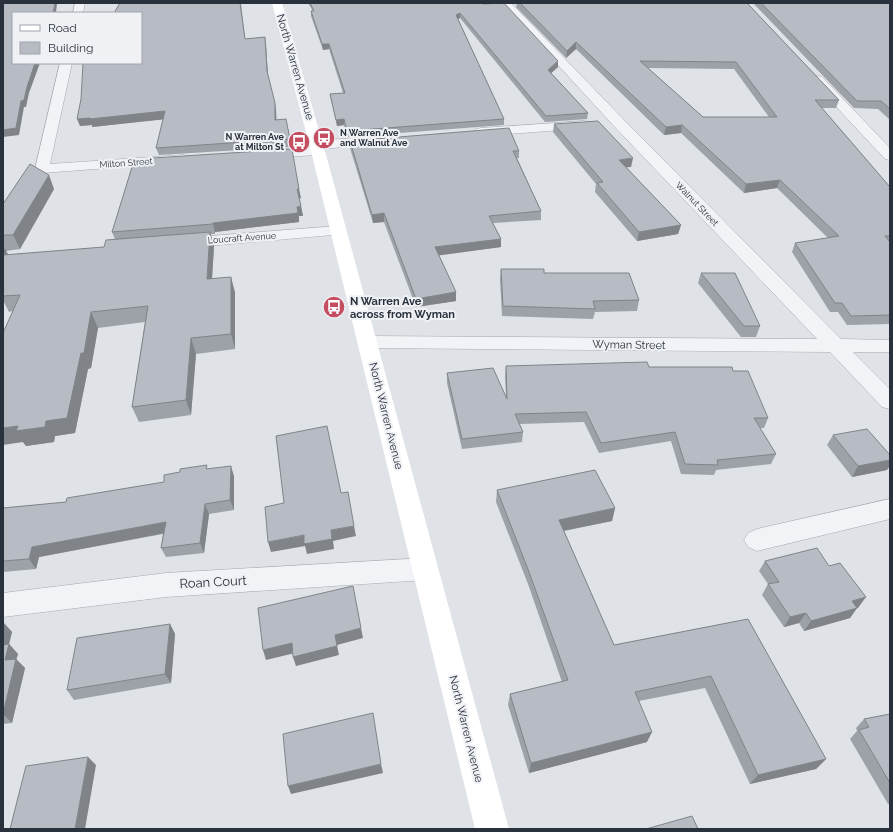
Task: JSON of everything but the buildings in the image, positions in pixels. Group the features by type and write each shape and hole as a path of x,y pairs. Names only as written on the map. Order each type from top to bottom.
{"street":[{"name":"North Warren Avenue","path":"276,3 317,148 368,342 425,569 486,828"},
{"name":"Walnut Street","path":"506,3 618,122 890,402"},
{"name":"Milton Street","path":"66,64 42,169 200,158"},
{"path":"810,71 890,156"},
{"path":"467,134 618,122"},
{"path":"247,155 396,139"},
{"name":"Loucraft Avenue","path":"167,244 338,231"},
{"name":"Wyman Street","path":"368,342 890,346"},
{"path":"757,540 890,509"},
{"name":"Roan Court","path":"3,605 166,585 425,569"}],"place":[{"name":"N Warren Ave and Walnut Ave","path":"324,138"},
{"name":"N Warren Ave at Milton St","path":"299,142"},
{"name":"N Warren Ave across from Wyman","path":"334,307"}]}
